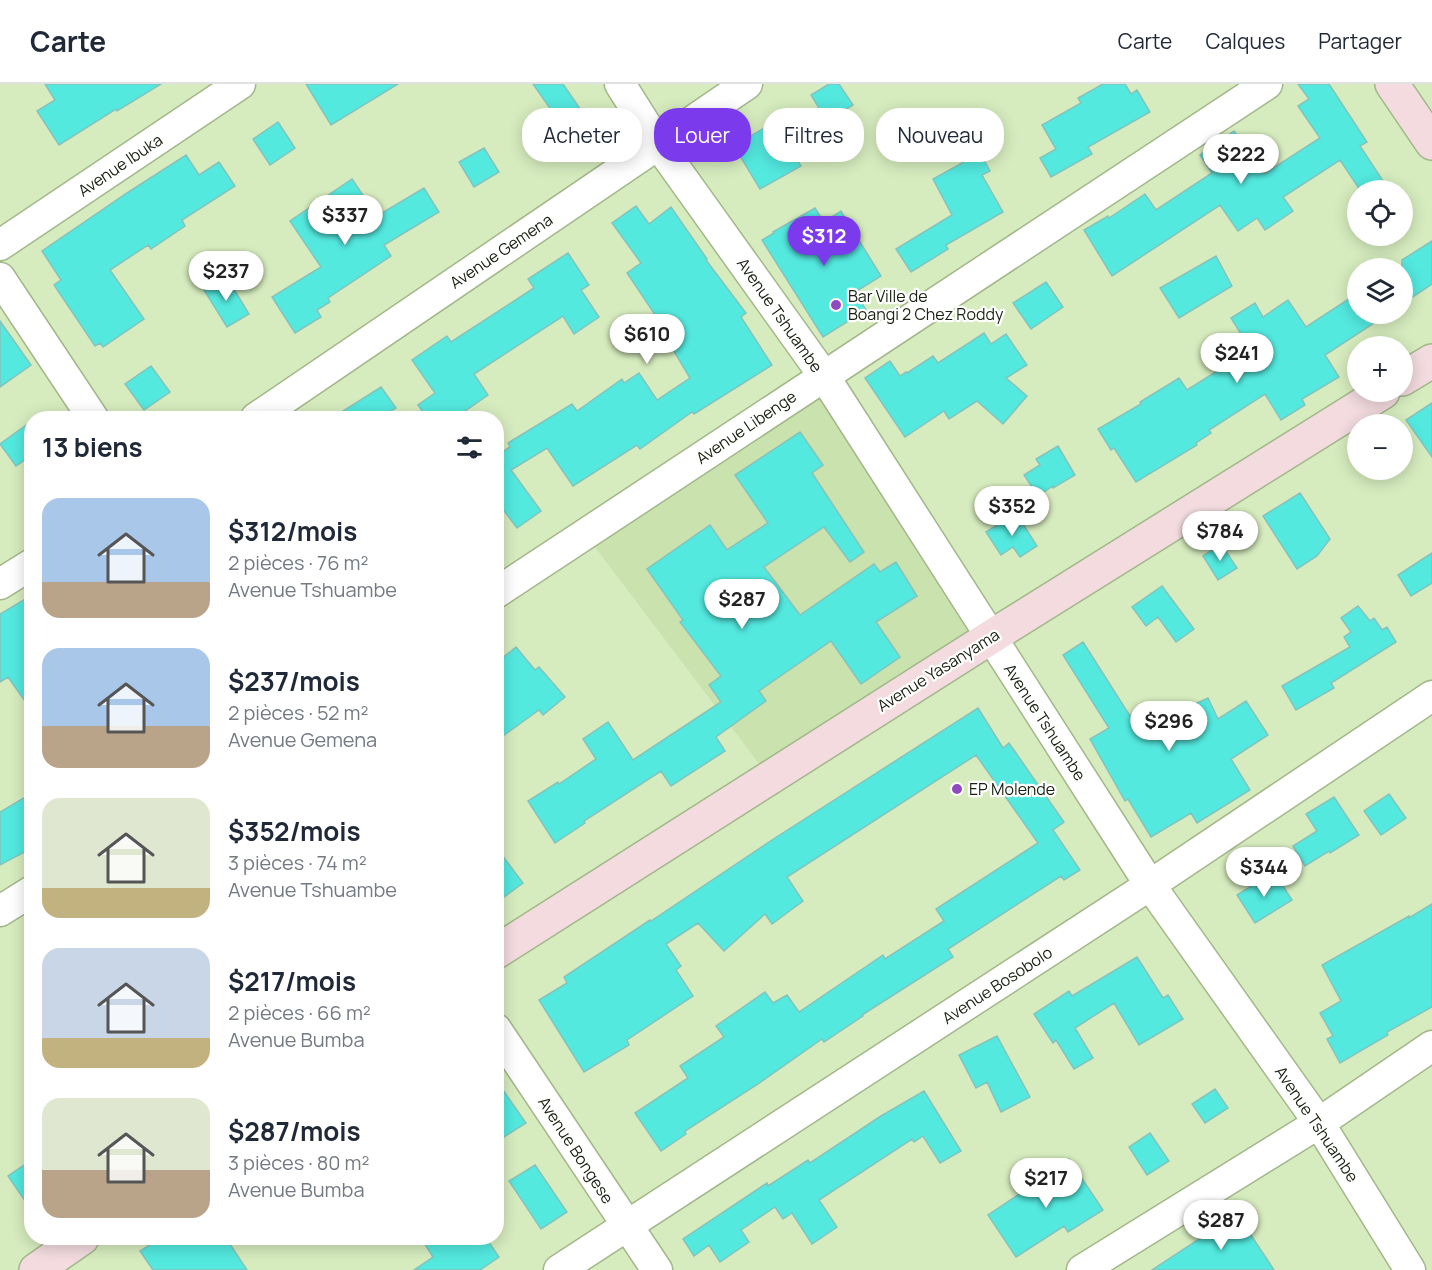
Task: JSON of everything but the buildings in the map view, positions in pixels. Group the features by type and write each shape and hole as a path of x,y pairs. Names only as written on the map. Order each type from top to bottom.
{"street":[{"name":"Avenue Ibuka","path":"0,245 240,84"},
{"name":"Avenue Tshuambe","path":"620,84 654,138"},
{"name":"Avenue Gemena","path":"711,108 747,84"},
{"name":"Avenue Libenge","path":"504,588 1268,84"},
{"path":"1392,84 1432,143"},
{"name":"Avenue Gemena","path":"266,411 654,147"},
{"name":"Avenue Tshuambe","path":"671,162 824,376 1150,885 1318,1123 1410,1270"},
{"path":"0,278 88,411"},
{"path":"1413,372 1432,361"},
{"name":"Avenue Yasanyama","path":"504,947 990,637 1367,402"},
{"path":"0,584 24,569"},
{"name":"Avenue Bosobolo","path":"559,1270 1150,885 1432,696"},
{"path":"0,911 24,896"},
{"name":"Avenue Bongese","path":"504,1041 657,1270"},
{"path":"1082,1270 1318,1123 1432,1046"},
{"path":"36,1270 72,1245"}],"shaded area":[{"path":"824,376 991,637 769,777 585,534"}],"place":[{"name":"Bar Ville de Boangi 2 Chez Roddy","path":"836,305"},
{"name":"EP Molende","path":"957,789"}]}
